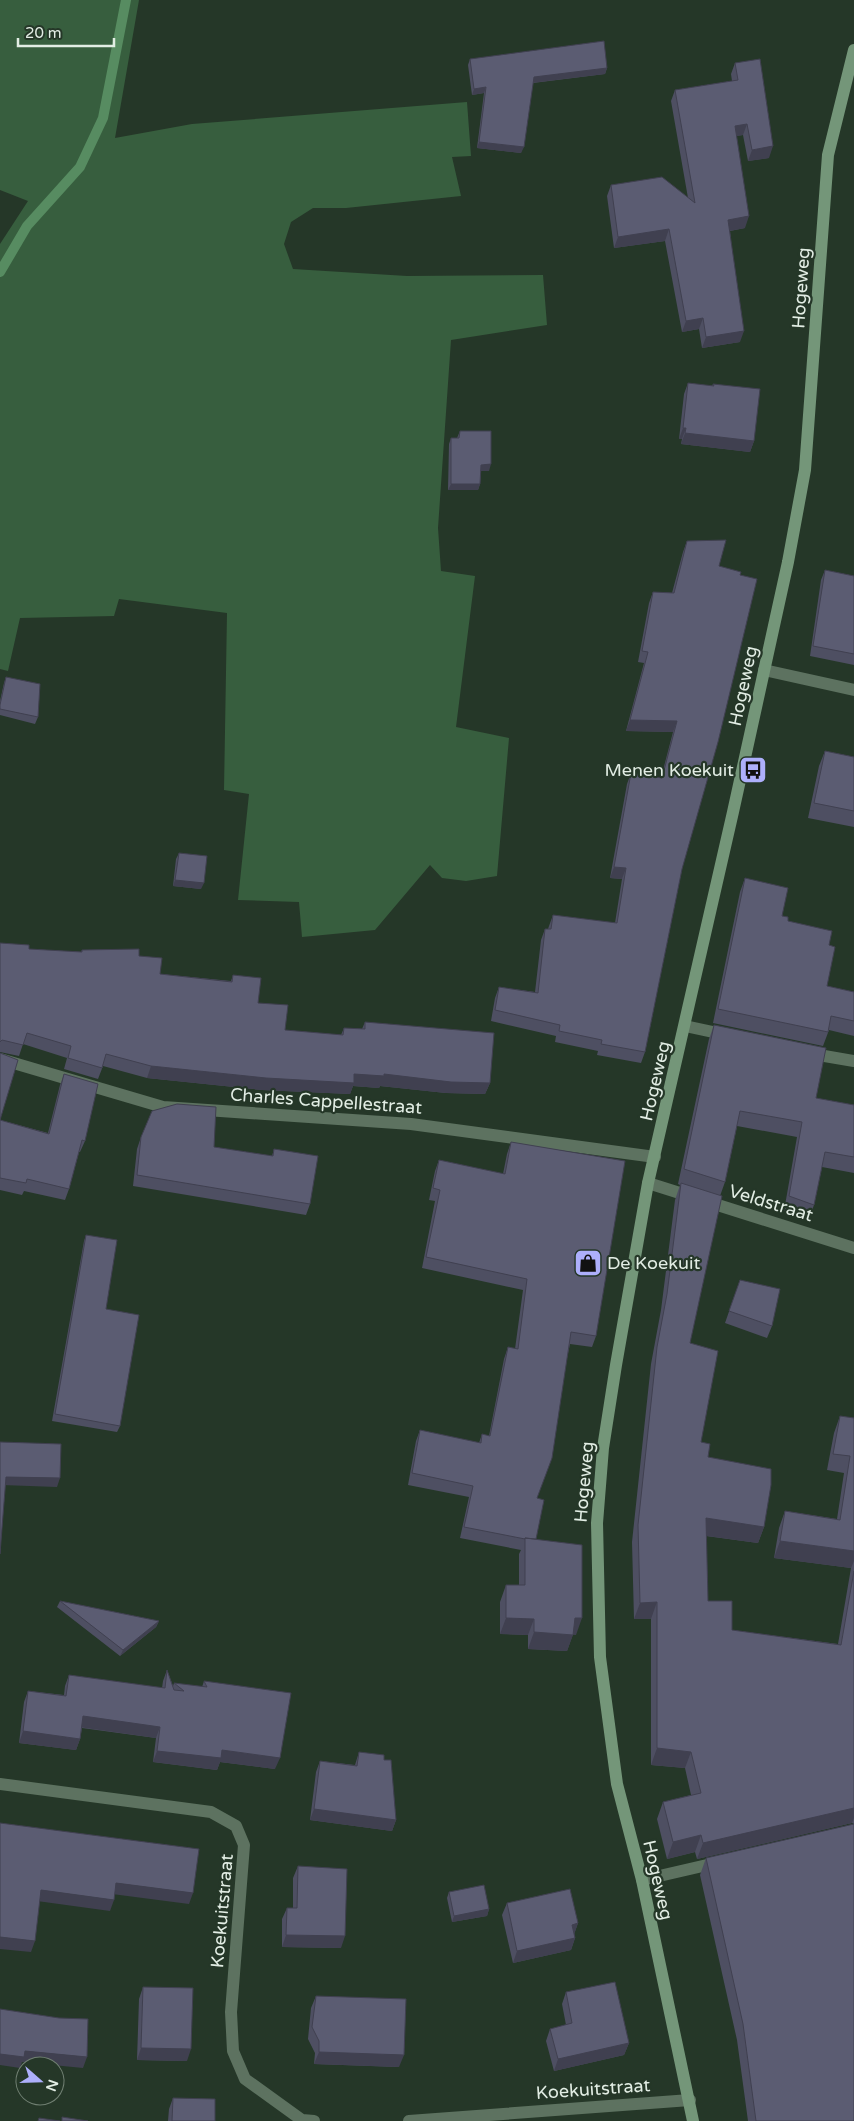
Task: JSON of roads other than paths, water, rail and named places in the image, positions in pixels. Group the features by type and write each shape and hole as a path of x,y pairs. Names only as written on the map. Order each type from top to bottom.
{"street":[{"name":"Hogeweg","path":"693,2121 642,1880 617,1784 600,1657 597,1523 603,1448 614,1374 648,1184 764,670 806,470 828,155 854,50"},
{"path":"764,670 854,690"},
{"path":"685,1026 743,1038"},
{"path":"790,1049 854,1061"},
{"name":"Charles Cappellestraat","path":"0,1059 163,1107 411,1124 655,1157"},
{"name":"Veldstraat","path":"648,1184 854,1248"},
{"name":"Koekuitstraat","path":"0,1784 211,1812 236,1826 244,1845 231,2012 233,2051 245,2080 306,2121"},
{"path":"642,1880 732,1859"},
{"name":"Koekuitstraat","path":"409,2121 690,2100"}],"waterway":[{"path":"0,272 27,226 80,167 103,118 126,0"}],"place":[{"name":"Menen Koekuit","path":"753,770"},
{"name":"De Koekuit","path":"588,1263"}]}
